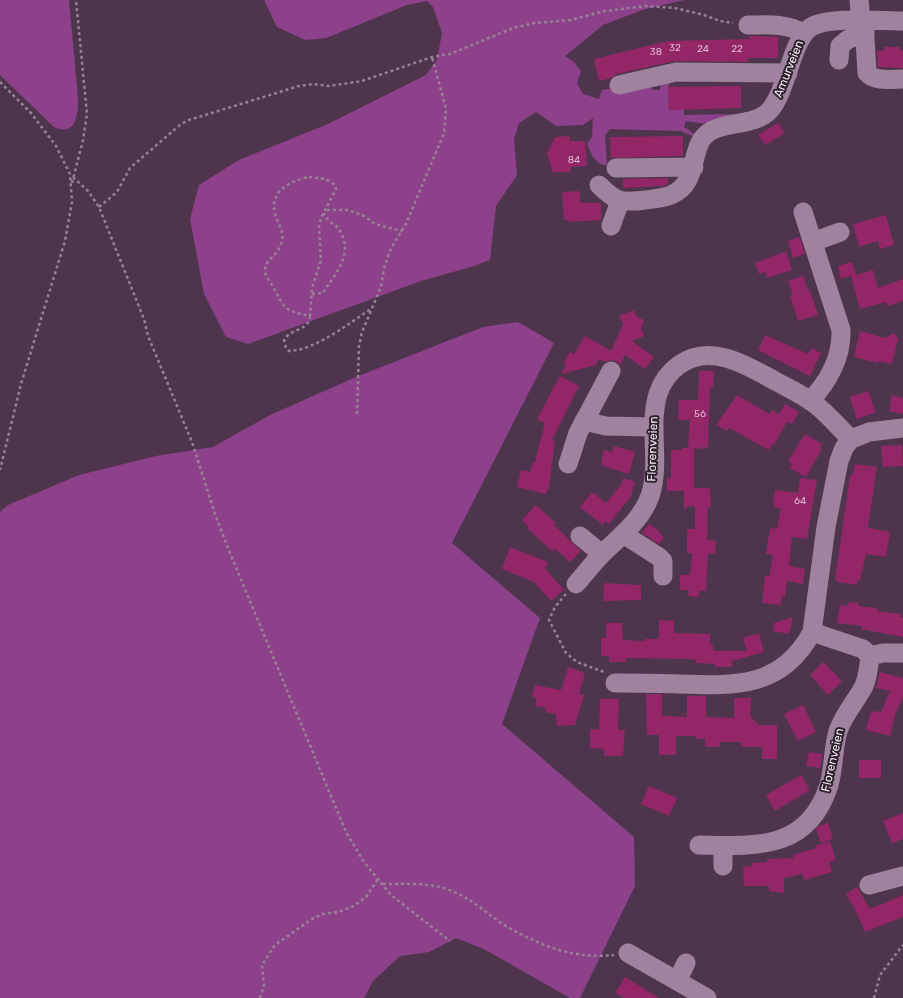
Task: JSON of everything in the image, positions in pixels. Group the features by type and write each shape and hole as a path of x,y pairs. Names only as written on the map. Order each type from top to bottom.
{"street":[{"path":"859,0 863,25 867,72 870,76 886,80 903,79"},
{"name":"Amurveien","path":"620,201 630,202 671,195 681,190 689,181 701,140 710,131 722,126 759,118 769,112 779,98 798,43 803,33 818,23 826,21 863,25 903,21"},
{"path":"748,25 781,25 797,29 803,33"},
{"path":"839,60 840,46 863,25"},
{"path":"619,85 676,72 788,73"},
{"path":"616,168 694,167"},
{"path":"599,185 611,197 620,201 611,226"},
{"path":"803,212 837,316 841,339 840,351 829,376 810,401"},
{"path":"812,242 840,232"},
{"name":"Florenveien","path":"576,584 602,554 641,514 650,496 654,469 653,427 658,392 670,372 686,360 706,355 725,357 737,361 810,401 851,439"},
{"path":"568,464 574,443 584,421 611,371"},
{"path":"584,421 606,426 653,427"},
{"path":"625,689 742,684 759,680 785,666 805,645 812,632 822,550 836,476 844,448 851,439 869,432 903,428"},
{"path":"623,534 659,557 662,561 663,576"},
{"path":"580,536 602,554"},
{"path":"812,632 864,650 870,656 883,653 903,653"},
{"name":"Florenveien","path":"699,845 750,846 770,844 787,837 804,826 817,814 829,783 838,731 844,718 864,686 868,673 870,656"},
{"path":"723,846 723,866"},
{"path":"869,886 903,876"},
{"path":"628,953 707,998"},
{"path":"677,981 686,963"}],"path":[{"path":"0,470 21,384 65,241 72,208 73,178 83,140 87,114 76,0"},
{"path":"99,207 117,192 133,165 166,135 189,120 299,86 313,84 329,86 362,80 432,57 450,54 513,28 534,23 570,20 606,11 646,6 675,8 704,15 720,21 748,25"},
{"path":"357,414 359,346 362,332 381,287 384,268 391,248 402,231 444,133 446,109 432,57"},
{"path":"0,82 31,113 56,146 66,163 72,185"},
{"path":"310,316 293,312 284,307 265,274 265,268 268,261 278,252 282,240 282,230 275,214 274,202 277,193 296,180 309,177 326,179 335,185 336,189 319,226 322,260 312,294 310,316 308,324 287,335 284,340 286,348 289,351 315,343 332,335 371,309"},
{"path":"73,178 88,191 99,207 144,319 148,336 192,442 230,553 346,832 364,862 391,895 450,941"},
{"path":"327,210 348,210 364,216 375,224 402,231"},
{"path":"312,294 323,292 332,282 344,259 345,248 342,238 338,229 325,218 324,213"},
{"path":"576,584 555,607 549,620 566,653 577,662 604,672 625,689"},
{"path":"260,998 264,986 262,965 275,945 312,919 323,914 330,914 354,906 366,897 378,879"},
{"path":"382,884 425,885 450,890 464,896 509,928 562,952 588,956 628,953"},
{"path":"874,998 880,975 903,945"}],"shaded area":[{"path":"0,0 69,0 78,98 75,122 67,129 54,127 0,75"},
{"path":"264,0 684,0 642,10 603,25 565,56 574,62 581,71 577,83 583,94 599,99 602,90 617,90 650,85 653,90 660,90 661,83 677,81 670,83 668,87 669,110 684,109 684,115 741,114 707,124 686,121 684,127 693,133 695,137 681,131 610,129 605,136 607,165 596,161 587,144 592,137 593,118 583,125 556,126 536,112 519,123 514,139 517,175 496,206 490,260 421,281 248,344 226,337 204,294 190,219 199,185 239,160 328,124 426,75 437,60 442,33 433,7 427,1 407,5 326,38 305,40 277,27"},
{"path":"518,322 554,343 452,543 540,618 502,724 634,837 635,886 580,998 570,998 484,949 456,938 429,952 400,956 373,981 364,998 0,998 0,512 8,505 79,475 156,456 213,447 270,415 356,377 483,327"}],"building":[{"path":"750,36 778,37 778,58 748,58 748,62 674,61 617,74 611,78 599,81 594,59 668,41 750,39"},
{"path":"884,47 900,47 900,51 903,51 903,68 878,67 877,51 884,51"},
{"path":"741,86 741,108 669,110 668,87"},
{"path":"778,123 785,133 765,145 758,135"},
{"path":"569,136 570,141 585,141 587,166 571,167 571,172 553,172 547,154 555,137"},
{"path":"683,136 683,156 611,158 610,137"},
{"path":"668,178 668,184 662,186 623,188 623,179"},
{"path":"580,191 580,203 601,203 601,220 568,222 568,220 564,220 562,192"},
{"path":"886,215 894,245 880,249 878,241 859,247 853,224"},
{"path":"800,237 805,254 793,258 788,241"},
{"path":"786,251 792,270 767,278 765,272 759,274 755,263"},
{"path":"852,262 856,275 873,270 878,288 903,279 903,301 888,306 886,302 860,309 851,276 841,279 838,266"},
{"path":"803,276 808,291 810,290 818,315 798,321 790,296 793,295 788,281"},
{"path":"634,310 636,316 644,320 641,329 644,336 632,341 654,357 645,369 625,355 620,365 616,361 610,360 605,362 599,359 596,365 561,374 566,364 563,363 570,352 574,354 585,336 611,351 623,324 619,316"},
{"path":"860,331 885,338 894,333 898,339 892,364 878,361 877,363 854,357"},
{"path":"765,335 808,354 811,348 821,353 810,376 758,350"},
{"path":"699,371 714,371 713,388 710,388 708,448 702,447 702,449 688,448 690,420 678,420 679,400 698,400"},
{"path":"560,376 579,386 552,440 555,441 549,487 546,494 517,487 521,470 530,472 533,462 535,462 545,423 537,419"},
{"path":"868,391 876,412 857,419 850,397"},
{"path":"737,395 769,414 772,410 779,414 785,404 799,412 792,424 787,422 774,445 772,444 769,450 729,428 727,431 716,425"},
{"path":"892,395 903,398 903,414 889,411"},
{"path":"805,434 822,444 820,448 822,449 806,477 790,468 792,464 788,461"},
{"path":"902,445 903,466 883,467 881,446"},
{"path":"614,446 635,452 629,474 603,466 601,462 604,450 612,452"},
{"path":"682,448 694,448 694,488 710,488 711,507 708,507 707,540 716,541 715,554 708,553 706,591 699,591 699,597 688,596 689,590 680,590 680,575 690,575 692,553 687,553 687,529 695,529 695,507 688,506 684,510 684,491 667,491 667,478 671,478 671,450 682,450"},
{"path":"855,464 877,467 868,528 890,532 886,557 866,554 860,580 857,580 857,585 837,582 838,580 835,580 850,475 853,475"},
{"path":"623,478 635,482 631,496 609,524 606,521 603,525 580,507 592,492 606,503 621,485"},
{"path":"800,478 817,480 807,539 792,537 789,566 805,569 803,584 787,581 785,597 782,596 780,605 762,603 765,576 769,576 773,555 766,554 770,528 777,529 781,508 773,507 775,490 798,493"},
{"path":"536,505 556,523 554,525 581,551 570,562 554,548 553,552 528,529 529,527 522,520"},
{"path":"649,524 664,537 659,544 642,533"},
{"path":"510,547 548,562 545,569 564,590 551,601 534,582 502,569"},
{"path":"604,583 641,585 641,600 603,601"},
{"path":"848,602 859,603 858,606 877,608 877,611 901,614 900,617 903,617 903,637 861,629 862,626 837,623 840,605 848,606"},
{"path":"793,617 789,634 773,631 774,623"},
{"path":"659,620 674,621 674,633 710,634 710,645 713,645 713,651 747,651 743,638 759,633 764,652 732,661 732,667 715,667 715,664 696,663 696,660 690,659 626,658 626,662 609,662 609,656 601,656 601,638 606,638 606,623 622,623 623,640 645,641 645,639 659,639"},
{"path":"823,662 842,681 828,695 810,675"},
{"path":"568,667 585,673 579,694 584,695 575,725 557,726 556,714 545,712 546,708 535,706 537,698 532,697 535,685 561,690"},
{"path":"880,672 903,678 903,697 895,715 890,736 866,730 871,711 881,712 890,691 876,688"},
{"path":"646,694 662,694 662,716 687,717 687,696 706,696 706,717 734,718 734,698 751,698 750,716 759,725 777,725 777,759 762,759 762,747 741,747 741,742 720,742 720,747 705,747 705,739 696,739 696,736 676,736 676,755 659,755 659,735 647,735"},
{"path":"600,699 619,699 618,730 625,730 623,756 604,756 604,749 590,748 590,729 599,730"},
{"path":"803,705 816,732 798,741 784,714"},
{"path":"809,752 822,754 820,768 806,766"},
{"path":"859,760 881,760 881,778 859,778"},
{"path":"801,775 810,790 775,811 766,795"},
{"path":"649,786 677,798 669,816 641,804"},
{"path":"903,813 903,839 892,843 883,821"},
{"path":"828,823 833,839 821,843 816,829 819,826"},
{"path":"830,841 836,860 829,862 832,872 805,880 802,874 784,878 784,893 769,891 769,886 744,886 743,867 752,866 752,863 767,862 767,859 794,858 793,855 816,848 815,846"},
{"path":"857,887 870,909 903,895 903,917 865,932 856,911 846,894"},
{"path":"625,977 659,998 624,998 615,993"}]}
